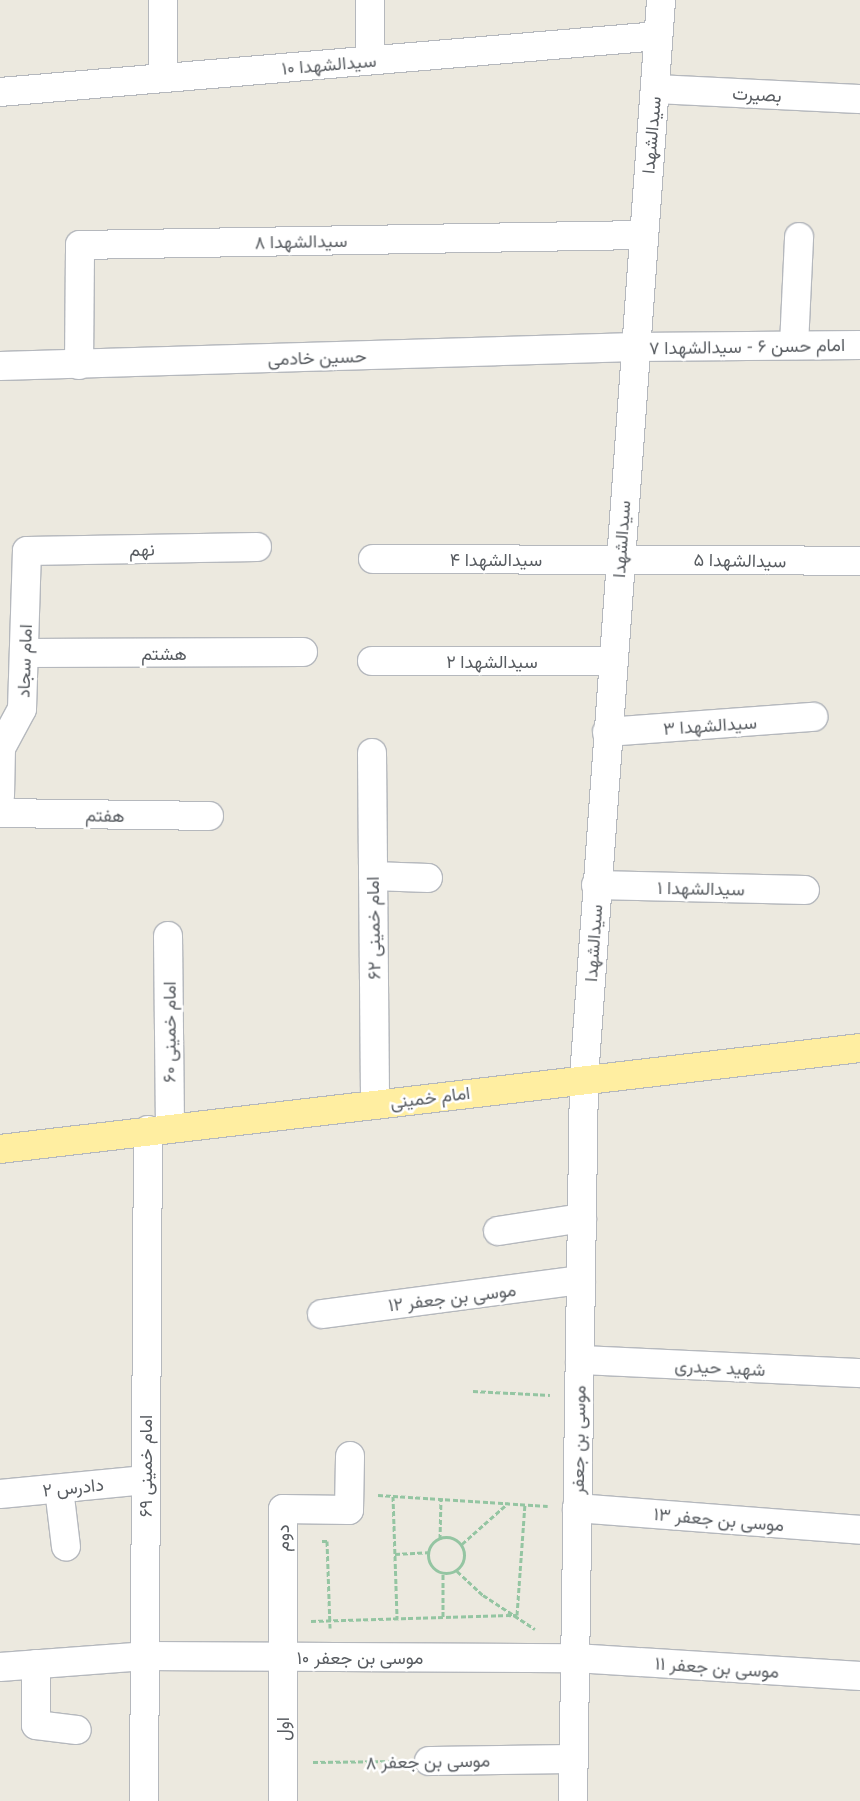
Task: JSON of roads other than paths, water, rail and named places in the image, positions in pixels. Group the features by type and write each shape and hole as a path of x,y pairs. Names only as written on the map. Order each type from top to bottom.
{"main road":[{"name":"امام خمینی","path":"0,1148 584,1078 860,1048"}],"street":[{"path":"163,0 163,78"},
{"path":"370,0 370,60"},
{"name":"سیدالشهدا","path":"584,1078 612,661 661,0"},
{"name":"سیدالشهدا ۱۰","path":"0,92 658,36"},
{"name":"بصیرت","path":"655,89 860,99"},
{"name":"سیدالشهدا ۸","path":"78,365 80,244 643,235"},
{"path":"794,345 799,237"},
{"name":"امام حسن ۶ - سیدالشهدا ۷","path":"635,347 860,345"},
{"name":"حسین خادمی","path":"0,366 635,347"},
{"name":"نهم","path":"27,551 257,547"},
{"name":"امام سجاد","path":"0,796 1,748 22,709 27,551"},
{"name":"سیدالشهدا ۴","path":"373,559 620,558"},
{"name":"سیدالشهدا ۵","path":"620,558 860,561"},
{"name":"هشتم","path":"24,653 303,652"},
{"name":"سیدالشهدا ۲","path":"372,661 612,661"},
{"name":"سیدالشهدا ۳","path":"607,732 813,717"},
{"name":"امام خمینی ۶۲","path":"372,753 376,1103"},
{"name":"هفتم","path":"0,813 209,816"},
{"path":"373,876 428,878"},
{"name":"سیدالشهدا ۱","path":"596,885 805,890"},
{"name":"امام خمینی ۶۰","path":"159,1129 168,936"},
{"name":"موسی بن جعفر","path":"573,1801 584,1078"},
{"name":"امام خمینی ۶۹","path":"144,1801 145,1480 159,1129"},
{"path":"498,1231 582,1218"},
{"name":"موسی بن جعفر ۱۲","path":"322,1314 581,1280"},
{"name":"شهید حیدری","path":"580,1360 860,1373"},
{"name":"دوم","path":"282,1656 283,1509 349,1510 350,1456"},
{"name":"دادرس ۲","path":"0,1494 145,1480"},
{"path":"59,1489 66,1547"},
{"name":"موسی بن جعفر ۱۳","path":"577,1508 860,1530"},
{"name":"موسی بن جعفر ۱۰","path":"0,1667 145,1656 575,1658"},
{"name":"اول","path":"282,1656 283,1801"},
{"name":"موسی بن جعفر ۱۱","path":"575,1658 860,1676"},
{"path":"36,1664 36,1725 77,1730"},
{"name":"موسی بن جعفر ۸","path":"429,1761 573,1759"}]}
